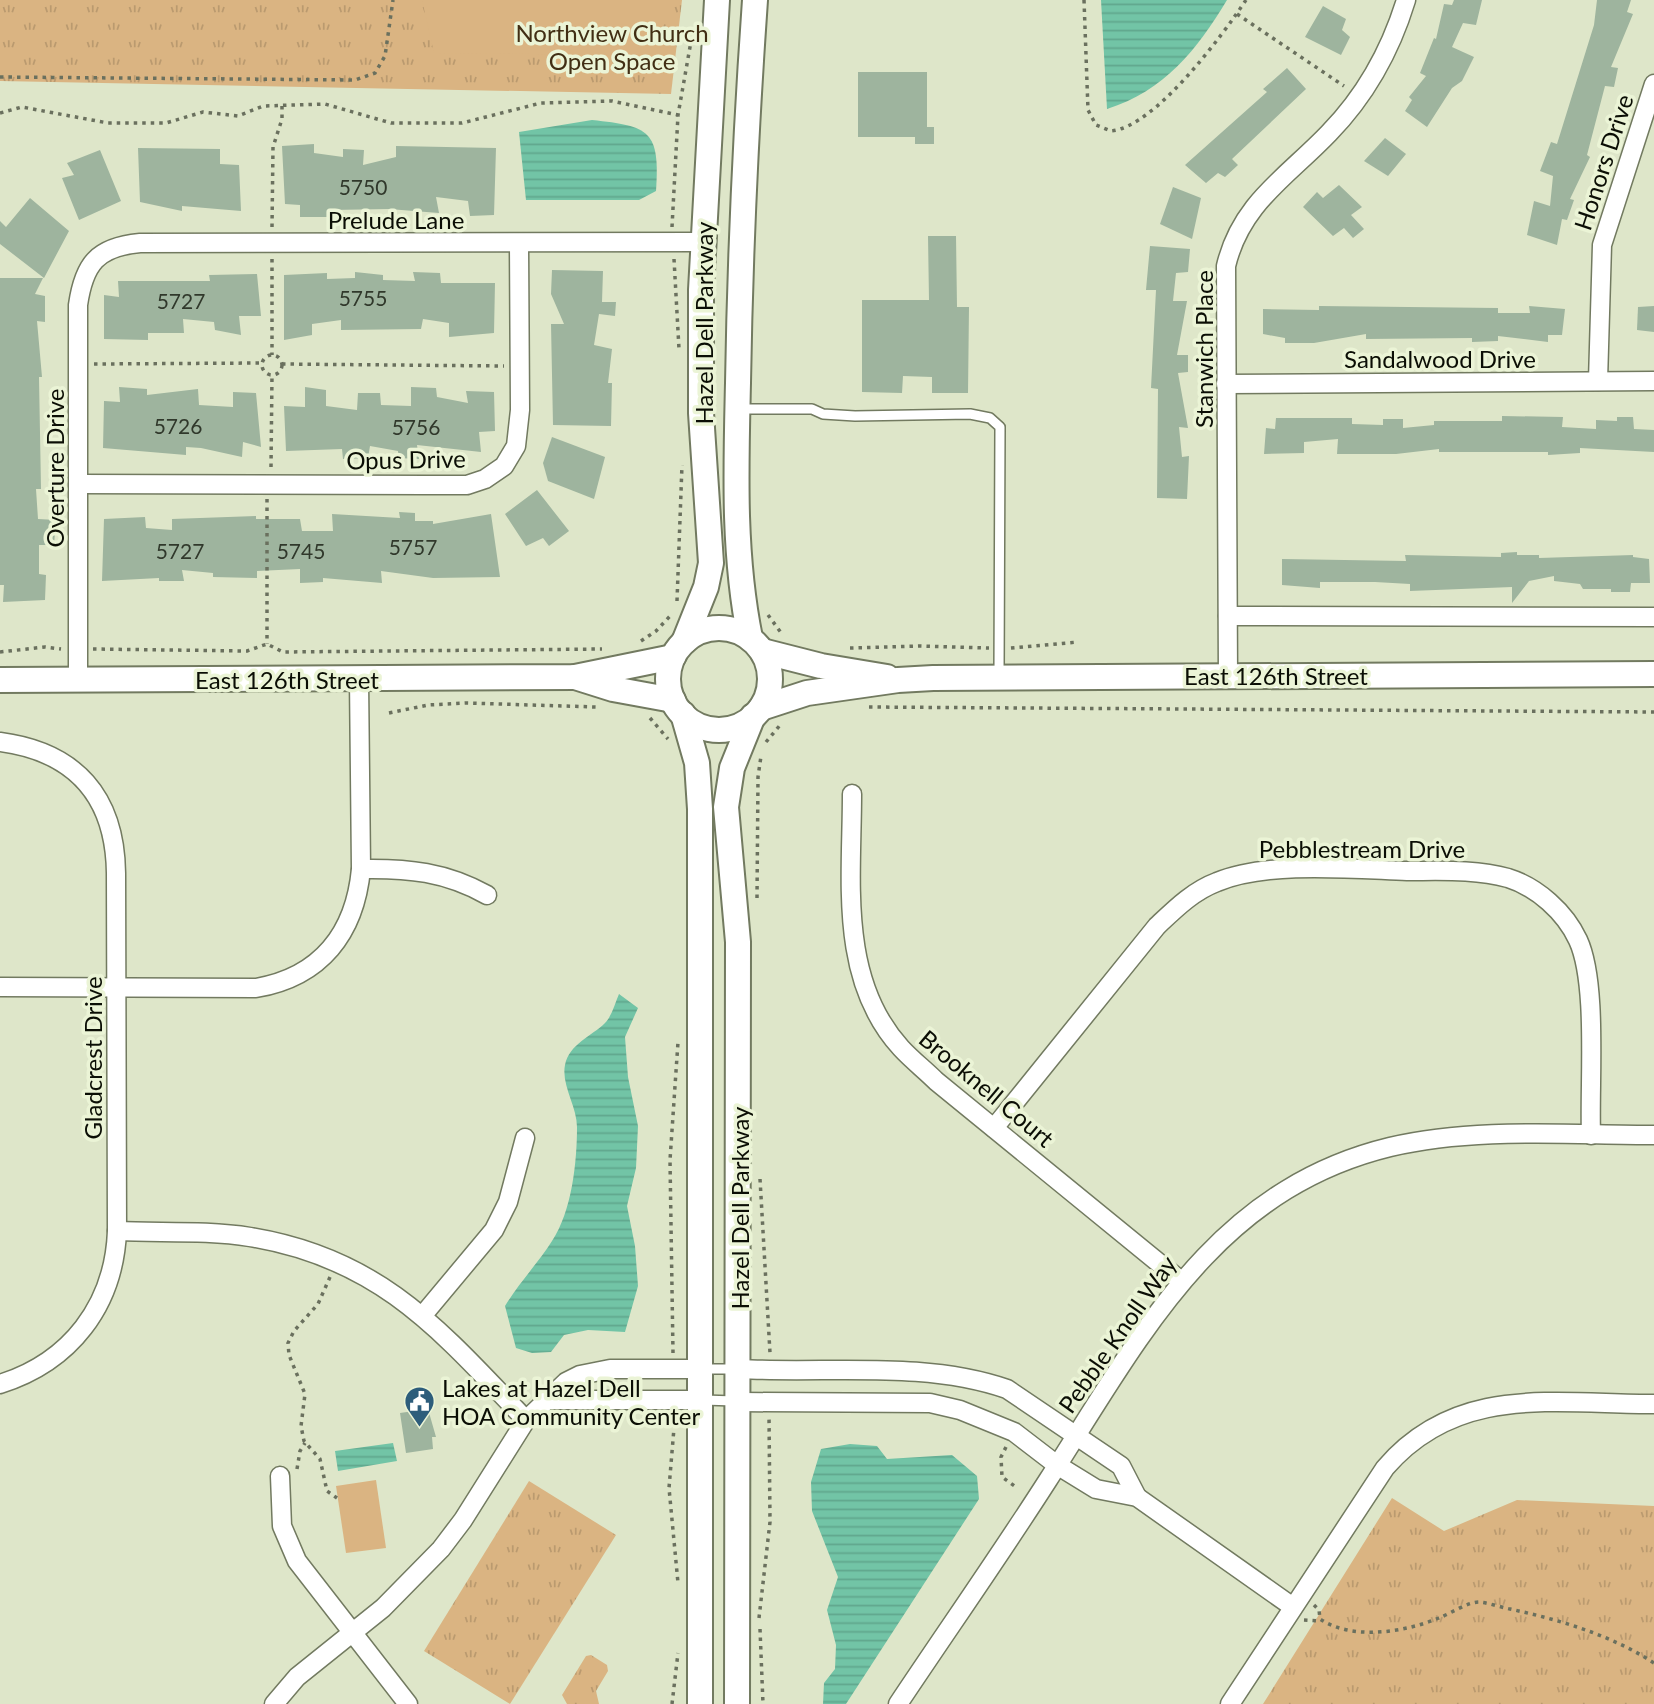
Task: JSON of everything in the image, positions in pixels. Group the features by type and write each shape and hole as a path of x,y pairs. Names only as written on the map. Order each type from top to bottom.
{"main road":[{"name":"Hazel Dell Parkway","path":"678,649 706,587 711,563 701,413 702,243 717,0"},
{"name":"Hazel Dell Parkway","path":"755,0 742,196 737,409 738,572 756,645"},
{"path":"716,628 734,630 756,645 769,667 770,684 757,712 737,726 718,730 699,725 678,707 668,682 678,649 699,632 716,628"},
{"name":"East 126th Street","path":"756,645 821,666 898,680"},
{"name":"East 126th Street","path":"0,680 575,677 678,649"},
{"name":"East 126th Street","path":"757,712 789,697 898,680 999,676 1654,674"},
{"name":"East 126th Street","path":"575,677 678,707"},
{"name":"Hazel Dell Parkway","path":"678,707 697,763 699,790 702,1369 700,1704"},
{"name":"Hazel Dell Parkway","path":"737,1704 740,1402 738,942 726,797 732,768 757,712"}],"street":[{"name":"Stanwich Place","path":"1228,676 1226,266 1239,227 1249,210 1351,108 1385,54 1406,0"},
{"name":"Honors Drive","path":"1598,381 1602,245 1654,84"},
{"name":"Prelude Lane","path":"94,260 121,244 140,243 702,243"},
{"name":"Opus Drive","path":"79,484 467,485 485,480 504,466 516,446 520,367 519,244"},
{"name":"Overture Drive","path":"78,680 78,306 84,273 94,260"},
{"name":"Sandalwood Drive","path":"1226,384 1654,381"},
{"path":"1228,616 1654,617"},
{"path":"0,987 256,988 284,981 317,961 346,929 359,893 359,679"},
{"name":"Gladcrest Drive","path":"0,742 34,748 58,758 86,781 104,809 112,830 116,858 117,1231 116,1254 107,1286 87,1325 52,1360 28,1374 0,1384"},
{"name":"Brooknell Court","path":"852,794 854,945 868,997 900,1047 993,1128 1181,1281"},
{"path":"361,869 414,869 438,873 464,882 487,895"},
{"name":"Pebblestream Drive","path":"993,1128 1157,926 1176,908 1215,882 1234,877 1251,873 1331,869 1483,873 1510,879 1539,893 1559,912 1577,939 1588,969 1591,1135"},
{"name":"Pebble Knoll Way","path":"898,1704 1151,1320 1181,1281 1232,1228 1264,1203 1294,1185 1359,1157 1442,1138 1654,1135"},
{"path":"423,1315 494,1230 508,1202 525,1138"},
{"path":"117,1231 247,1237 317,1252 379,1283 423,1315 526,1420"},
{"path":"274,1704 303,1672 383,1608 441,1549 463,1520 526,1420 566,1382 592,1372 702,1369"},
{"path":"740,1369 920,1372 986,1381 1007,1389 1121,1465 1137,1497"},
{"path":"549,1400 702,1400"},
{"path":"740,1402 930,1403 960,1410 1014,1432 1057,1465 1096,1489 1137,1497 1297,1613"},
{"path":"1230,1704 1297,1613 1385,1468 1399,1451 1426,1430 1478,1408 1514,1405 1654,1404"},
{"path":"289,1473 281,1518 289,1547 350,1633 408,1704"}],"lane":[{"path":"737,409 812,409 823,414 855,416 970,414 990,418 1000,426 999,676"},
{"path":"702,1369 740,1369"},
{"path":"702,1400 740,1402"}],"path":[{"path":"0,77 355,80 375,73 385,56 393,0"},
{"path":"1084,0 1088,110 1096,125 1111,131 1135,123 1173,90 1206,57 1246,0"},
{"path":"1237,14 1344,86"},
{"path":"671,223 678,115 694,23"},
{"path":"0,113 22,107 108,123 166,122 203,112 237,116 263,106 325,104 391,122 462,123 480,121 541,103 612,101 678,115"},
{"path":"78,364 262,363 272,355 282,364 520,367"},
{"path":"262,363 264,371 272,375"},
{"path":"272,375 281,369 282,364"},
{"path":"267,644 272,375"},
{"path":"634,644 656,631 671,615 677,604 679,577"},
{"path":"766,612 773,625 786,637"},
{"path":"845,648 999,648 1078,642"},
{"path":"0,652 45,647 247,651 267,644 283,652 613,648"},
{"path":"389,713 428,705 466,703 601,707"},
{"path":"861,707 1654,712"},
{"path":"642,713 660,728 671,745"},
{"path":"758,777 766,743 788,718"},
{"path":"673,1352 670,1160 678,1039"},
{"path":"330,1277 318,1304 294,1331 288,1343 292,1365 304,1388 301,1426 305,1443 320,1459 327,1491 337,1498"},
{"path":"763,1704 759,1621 770,1522 769,1421"},
{"path":"676,1425 669,1488 678,1587"},
{"path":"289,1473 305,1443"},
{"path":"1006,1447 1001,1457 1002,1477 1016,1487"},
{"path":"1297,1613 1365,1632 1397,1630 1435,1620 1477,1602 1532,1614 1614,1640 1654,1663"},
{"path":"1312,1603 1319,1610 1322,1620"},
{"path":"672,1704 678,1643"}],"green space":[{"name":"Northview Church Open Space","path":"0,0 682,0 671,94 0,81"},
{"path":"422,0 662,0 662,25 646,55 434,53"},
{"path":"376,1480 386,1548 346,1553 336,1486"},
{"path":"529,1481 616,1535 510,1704 424,1651"},
{"path":"1392,1498 1444,1531 1517,1500 1654,1506 1654,1704 1263,1704"},
{"path":"591,1655 607,1665 608,1671 596,1691 599,1704 567,1704 562,1695 586,1656"}],"shaded area":[{"path":"1101,0 1227,0 1191,52 1162,80 1146,91 1107,109"},
{"path":"592,120 627,125 647,135 656,155 656,191 639,200 526,200 519,132"},
{"path":"619,994 638,1008 625,1037 628,1077 638,1126 636,1168 627,1206 635,1246 638,1286 625,1332 588,1330 564,1335 551,1352 532,1353 516,1348 505,1306 552,1241 569,1201 577,1127 565,1080 567,1058 576,1046 607,1020"},
{"path":"393,1443 397,1461 338,1471 335,1451"},
{"path":"850,1444 877,1446 887,1459 952,1455 977,1476 979,1499 846,1704 823,1704 824,1683 835,1669 836,1645 827,1610 838,1577 812,1511 811,1482 821,1449"}],"building":[{"path":"1454,0 1482,0 1476,25 1463,23 1452,47 1474,57 1462,81 1452,88 1427,127 1405,111 1412,100 1409,97 1426,76 1420,73 1434,38 1436,39 1444,4 1452,5"},
{"path":"1597,0 1631,0 1627,12 1633,14 1611,67 1618,68 1614,87 1605,86 1587,155 1590,157 1570,199 1574,200 1567,220 1562,219 1557,245 1527,235 1534,201 1550,206 1553,176 1540,171 1551,142 1557,144 1594,25"},
{"path":"1323,6 1346,19 1342,30 1350,37 1341,55 1305,37"},
{"path":"1287,68 1306,89 1232,159 1238,165 1225,177 1218,173 1206,183 1185,165 1267,92 1263,89"},
{"path":"858,72 927,72 927,127 934,127 934,144 915,144 915,137 858,137"},
{"path":"1385,138 1406,154 1388,176 1364,161"},
{"path":"314,144 314,153 343,157 343,149 364,150 363,165 396,157 396,146 496,148 494,215 470,216 468,201 436,197 439,213 389,209 331,210 331,217 300,217 300,205 285,204 282,146"},
{"path":"138,148 220,149 220,164 239,165 241,211 182,206 182,211 140,202"},
{"path":"100,150 121,201 79,220 62,178 74,175 67,163"},
{"path":"1339,185 1362,207 1351,215 1364,229 1353,238 1344,228 1333,236 1303,207 1317,192 1323,198"},
{"path":"1173,187 1201,198 1192,239 1160,224"},
{"path":"30,198 69,231 44,278 0,244 0,221 6,227"},
{"path":"928,236 956,236 957,307 969,307 968,393 932,393 932,377 903,376 902,393 862,392 862,300 929,300"},
{"path":"1150,246 1190,249 1188,272 1176,273 1173,301 1187,301 1177,355 1188,355 1188,372 1178,373 1188,428 1179,427 1182,457 1189,456 1187,499 1157,498 1158,389 1151,388 1156,290 1146,290"},
{"path":"552,270 603,271 602,302 616,302 615,316 599,314 594,345 612,349 608,383 612,383 611,426 553,425 551,324 564,324 551,294"},
{"path":"355,272 383,275 383,280 415,281 413,272 440,273 441,283 495,283 494,333 449,337 449,323 423,319 421,329 341,330 341,320 312,324 312,335 284,340 284,275 327,273 327,279 355,278"},
{"path":"257,274 261,316 239,316 241,335 215,330 214,322 183,319 184,333 148,333 148,340 104,339 104,295 119,297 118,281 210,281 209,275"},
{"path":"0,278 43,278 35,294 45,296 45,322 37,321 42,377 39,377 41,489 36,489 38,519 56,520 54,545 39,545 39,574 46,575 45,600 3,602 4,585 0,585"},
{"path":"1319,306 1498,308 1498,313 1530,313 1529,306 1565,309 1562,335 1548,335 1548,342 1498,336 1498,341 1472,342 1472,338 1366,339 1366,334 1314,343 1285,343 1285,338 1263,334 1263,309 1319,310"},
{"path":"1654,306 1654,332 1637,330 1638,307"},
{"path":"119,387 147,389 147,395 198,389 199,405 233,407 233,392 256,393 261,447 243,442 242,457 186,447 186,455 103,448 104,401 120,402"},
{"path":"305,387 326,390 326,406 357,410 358,393 380,393 381,405 411,406 411,387 436,388 437,397 468,403 466,391 494,392 495,431 479,432 481,452 417,445 419,459 398,458 398,451 370,446 368,458 343,459 342,449 286,451 284,406 305,407"},
{"path":"1502,416 1563,417 1562,427 1596,429 1596,420 1617,421 1617,417 1633,417 1634,429 1654,430 1654,452 1580,448 1580,453 1548,455 1548,452 1439,452 1439,449 1396,454 1337,454 1338,439 1304,442 1304,453 1264,454 1266,428 1275,429 1276,418 1352,418 1352,424 1383,425 1383,419 1403,419 1403,428 1434,425 1434,421 1502,421"},
{"path":"552,437 605,457 594,499 548,481 543,463"},
{"path":"537,490 569,531 549,546 543,538 526,546 505,514"},
{"path":"399,512 415,513 415,521 433,521 433,524 491,514 500,577 433,578 381,571 382,583 323,578 323,582 300,583 300,569 257,571 257,578 213,577 213,573 182,570 184,581 159,581 159,578 102,581 104,519 145,517 146,528 172,530 172,519 256,516 256,519 300,519 302,531 333,531 332,514 400,518"},
{"path":"1517,552 1517,555 1539,555 1539,558 1633,555 1649,559 1650,583 1631,583 1630,592 1611,592 1611,589 1583,589 1580,584 1554,581 1554,576 1529,581 1512,603 1512,587 1410,591 1410,584 1375,582 1320,582 1320,588 1282,585 1282,559 1406,561 1405,555 1501,557 1501,553"},
{"name":"Lakes at Hazel Dell HOA Community Center","path":"428,1409 436,1437 432,1437 433,1449 406,1453 400,1413"}],"place":[{"name":"Lakes at Hazel Dell HOA Community Center","path":"419,1428"}]}
